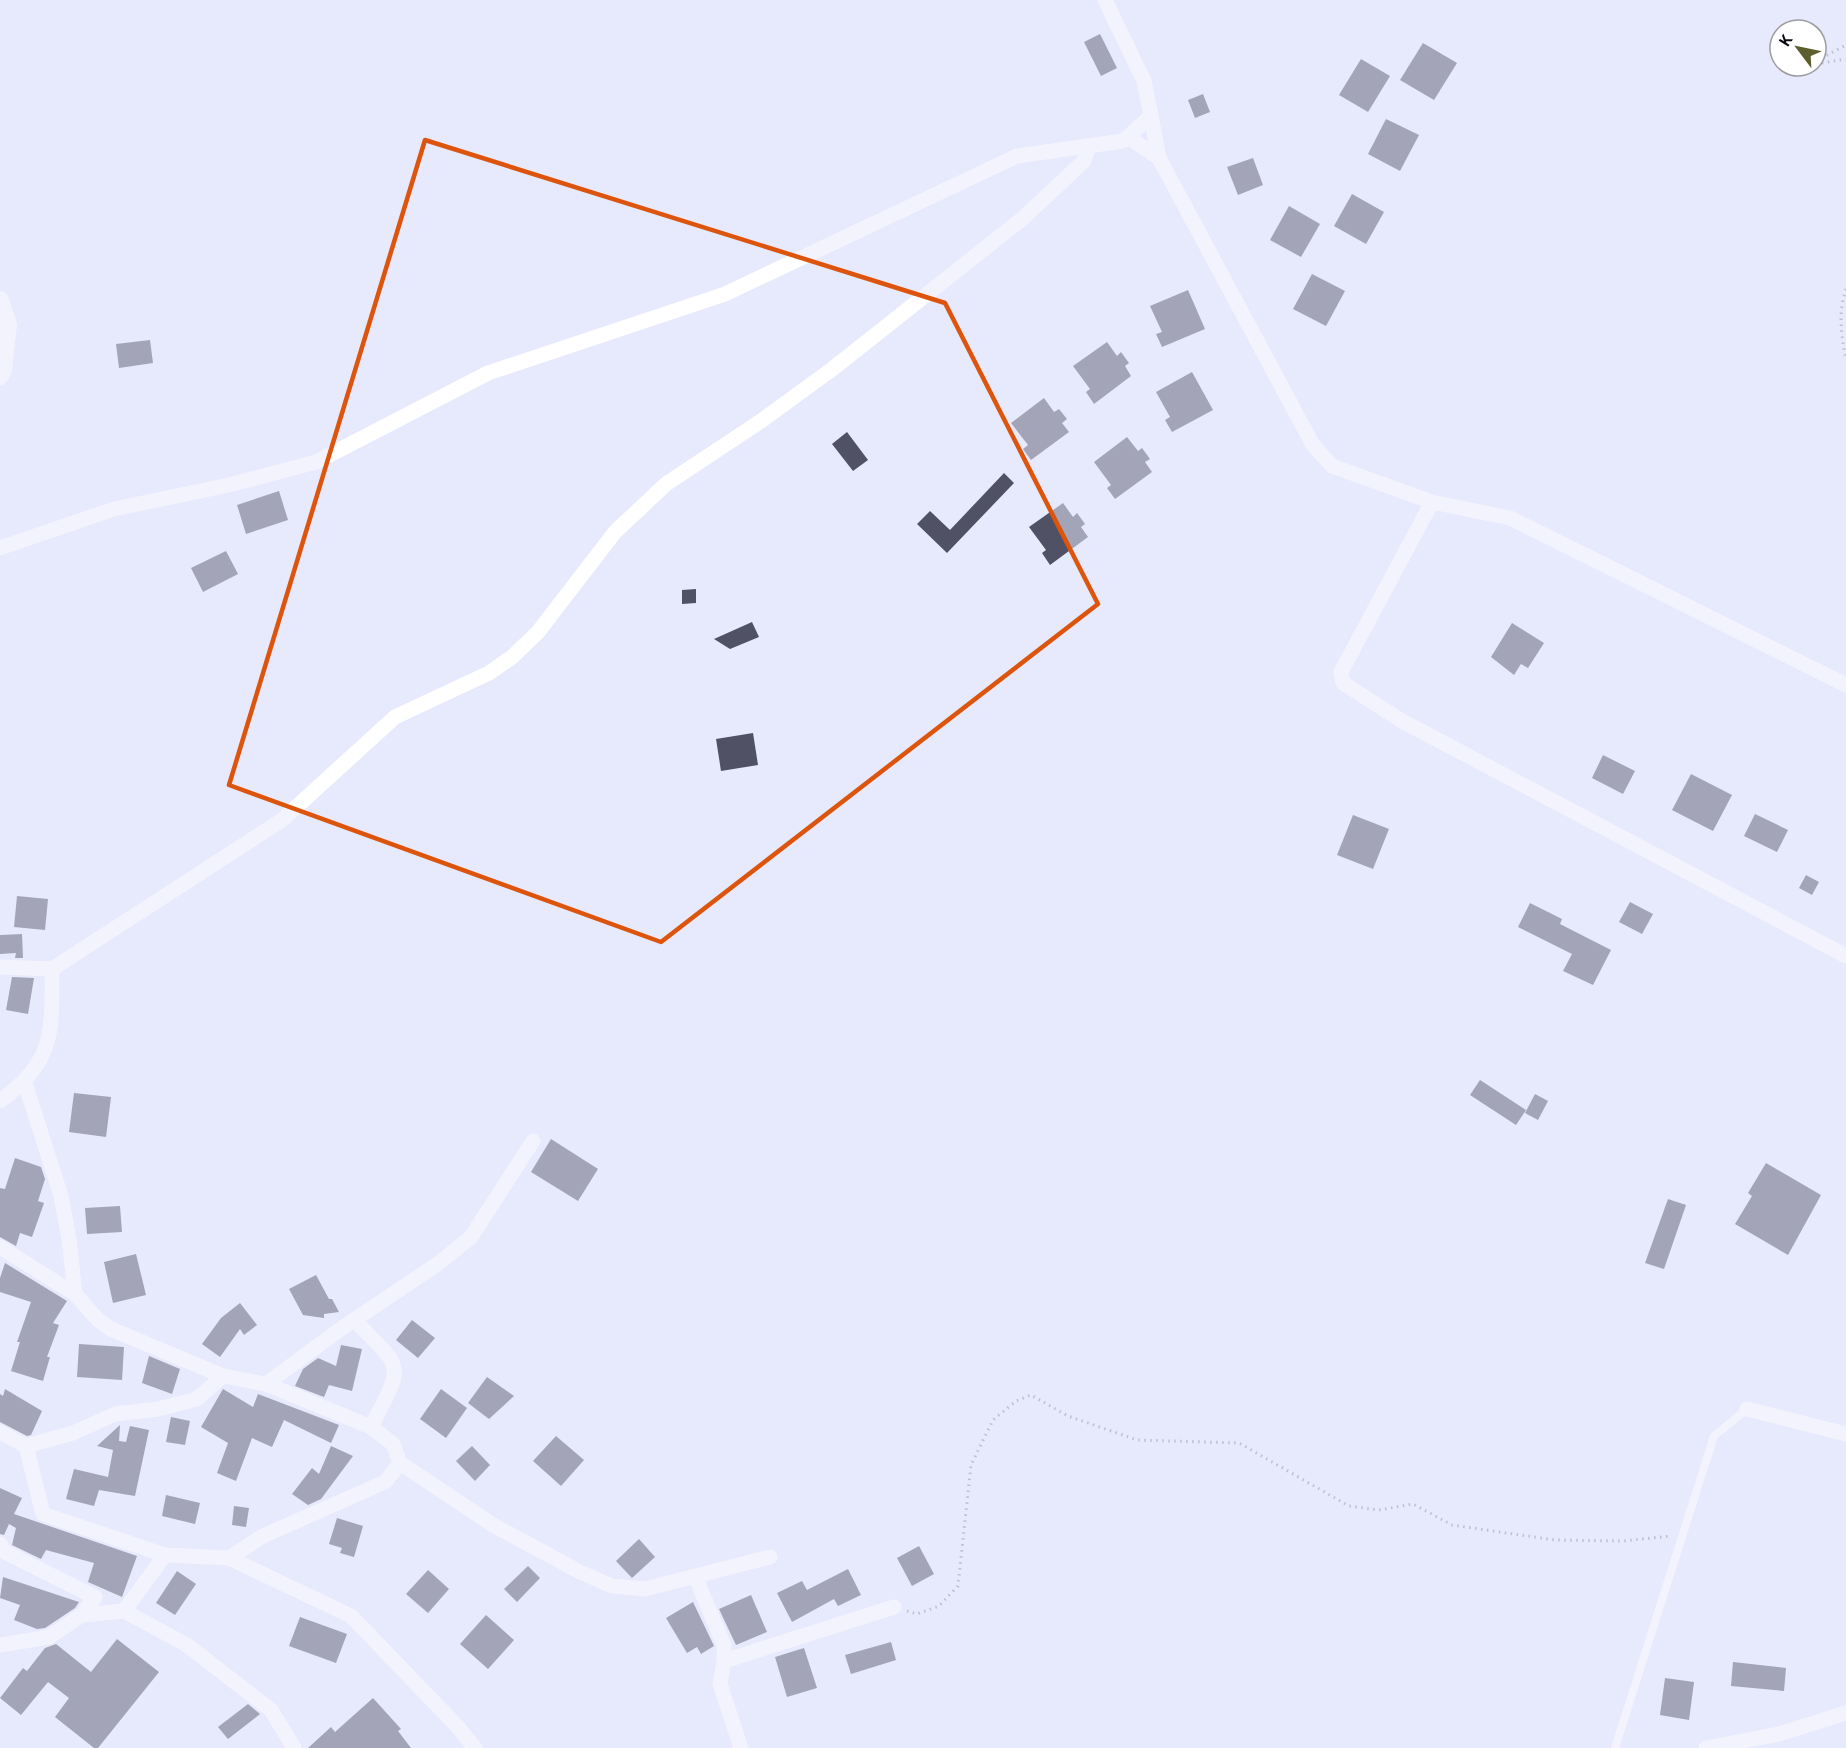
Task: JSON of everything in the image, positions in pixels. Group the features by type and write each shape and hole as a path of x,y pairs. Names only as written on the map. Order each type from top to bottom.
{"street":[{"path":"1105,0 1144,81 1159,158 1313,445 1332,466 1432,502 1510,518 1846,685"},
{"path":"0,548 114,509 229,485 316,462 488,373 724,294 1017,156 1123,141 1151,116"},
{"path":"1128,137 1159,158"},
{"path":"0,967 52,969 282,820 395,717 489,673 512,657 538,632 615,532 666,484 762,421 831,370 1012,226 1084,161 1089,146"},
{"path":"0,300 8,325 3,370 0,376"},
{"path":"1432,502 1341,672 1343,683 1402,721 1846,956"},
{"path":"0,1101 25,1083 44,1054 52,1016 52,969"},
{"path":"25,1083 61,1196 69,1239 75,1294"},
{"path":"266,1384 354,1320 439,1263 471,1237 533,1141"},
{"path":"0,1247 75,1294 98,1320 111,1329 223,1376 266,1384 371,1427 393,1444 400,1463 493,1525 580,1572 612,1586 645,1589 770,1557"},
{"path":"354,1320 393,1359 396,1378 371,1427"},
{"path":"0,1432 26,1446 73,1433 115,1413 158,1409 197,1399 223,1376"},
{"path":"1747,1409 1846,1434"},
{"path":"26,1446 43,1514 165,1555 229,1558 351,1616 457,1726 475,1748"},
{"path":"229,1558 264,1536 385,1482 400,1463"},
{"path":"0,1544 5,1552 95,1597 82,1615 49,1637 0,1645"},
{"path":"124,1611 165,1555"},
{"path":"695,1576 724,1645 720,1684 741,1748"},
{"path":"724,1661 894,1607"},
{"path":"82,1615 124,1611 187,1645 271,1710 294,1748"},
{"path":"1706,1748 1779,1734 1846,1713"}],"lane":[{"path":"1615,1748 1714,1436 1747,1409"}],"path":[{"path":"1828,56 1846,45"},
{"path":"1828,61 1846,59"},
{"path":"1846,289 1842,300 1841,335 1846,359"},
{"path":"894,1607 917,1614 939,1606 958,1586 964,1550 971,1464 993,1420 1016,1401 1031,1395 1068,1416 1137,1440 1239,1443 1349,1506 1379,1510 1413,1504 1452,1526 1555,1540 1623,1541 1682,1535"}],"highlighted area":[{"path":"425,140 945,303 1098,604 661,942 229,785"}],"building":[{"path":"1100,34 1117,68 1101,76 1084,42"},
{"path":"1423,43 1457,63 1434,100 1400,80"},
{"path":"1361,59 1390,76 1368,112 1339,95"},
{"path":"1203,94 1210,112 1195,118 1188,100"},
{"path":"1386,119 1419,135 1400,171 1368,154"},
{"path":"1253,158 1263,185 1238,195 1227,167"},
{"path":"1352,194 1384,212 1366,244 1334,226"},
{"path":"1289,206 1320,224 1301,257 1270,240"},
{"path":"1312,274 1345,291 1326,326 1293,309"},
{"path":"1188,290 1205,329 1162,347 1156,334 1162,332 1150,306"},
{"path":"150,340 153,363 119,368 116,344"},
{"path":"1107,342 1117,356 1121,352 1129,363 1125,366 1131,376 1094,404 1086,392 1090,389 1073,366"},
{"path":"1192,372 1213,410 1172,432 1165,420 1170,417 1156,392"},
{"path":"1044,398 1054,412 1059,409 1067,419 1062,423 1069,432 1031,460 1023,449 1028,445 1011,423"},
{"path":"847,432 868,460 853,471 832,444"},
{"path":"1127,437 1138,451 1142,448 1150,459 1145,462 1152,472 1115,499 1107,488 1111,485 1094,462"},
{"path":"1004,473 1014,483 947,553 917,524 930,511 950,530"},
{"path":"279,491 288,520 246,534 237,505"},
{"path":"1063,503 1073,517 1077,513 1085,524 1081,527 1088,537 1050,565 1042,553 1046,550 1029,527"},
{"path":"226,551 238,574 203,592 191,568"},
{"path":"696,589 696,603 682,604 682,590"},
{"path":"752,622 759,637 730,649 714,639"},
{"path":"1512,623 1544,643 1528,668 1521,664 1514,675 1491,657"},
{"path":"753,733 758,765 721,771 716,739"},
{"path":"1603,755 1635,771 1623,794 1592,778"},
{"path":"1691,774 1732,795 1713,831 1672,810"},
{"path":"1755,814 1788,830 1777,852 1744,836"},
{"path":"1353,815 1389,829 1373,869 1337,855"},
{"path":"1806,875 1819,882 1812,895 1799,888"},
{"path":"17,896 48,899 45,930 14,927"},
{"path":"1630,902 1653,914 1642,934 1619,922"},
{"path":"1530,903 1562,919 1560,924 1611,950 1593,985 1563,971 1572,954 1518,927"},
{"path":"22,934 23,958 15,958 16,953 0,954 0,935"},
{"path":"12,977 34,978 28,1014 6,1010"},
{"path":"1480,1080 1526,1110 1516,1125 1470,1095"},
{"path":"74,1093 111,1097 106,1137 69,1132"},
{"path":"1535,1094 1548,1101 1538,1120 1525,1113"},
{"path":"551,1139 598,1169 578,1201 531,1172"},
{"path":"15,1158 41,1167 45,1179 38,1201 44,1203 32,1237 20,1233 16,1246 0,1237 0,1188 5,1189"},
{"path":"1766,1163 1821,1195 1788,1255 1735,1224 1752,1196 1748,1193"},
{"path":"1668,1199 1686,1205 1664,1269 1645,1263"},
{"path":"120,1206 122,1232 87,1234 85,1208"},
{"path":"136,1254 146,1295 113,1303 104,1262"},
{"path":"5,1263 67,1301 53,1323 59,1325 47,1357 50,1357 43,1381 11,1371 20,1342 17,1342 31,1302 0,1292 0,1278"},
{"path":"316,1275 339,1312 324,1314 324,1318 303,1315 289,1289"},
{"path":"240,1303 257,1325 244,1335 240,1329 220,1357 202,1344 221,1318"},
{"path":"412,1320 435,1338 418,1358 396,1340"},
{"path":"79,1344 124,1347 122,1380 77,1377"},
{"path":"341,1345 362,1349 352,1391 329,1385 324,1397 295,1386 303,1369 318,1358 336,1366"},
{"path":"149,1356 180,1369 172,1394 142,1383"},
{"path":"487,1377 514,1396 489,1419 468,1403"},
{"path":"5,1389 42,1411 31,1435 27,1436 0,1422 0,1394 3,1396"},
{"path":"223,1389 253,1407 258,1394 339,1425 331,1443 284,1420 272,1447 252,1438 236,1481 217,1473 228,1443 201,1427"},
{"path":"441,1389 467,1408 446,1438 420,1419"},
{"path":"171,1417 190,1421 185,1445 166,1442"},
{"path":"120,1425 119,1441 126,1442 130,1426 149,1430 135,1496 99,1490 94,1506 66,1499 74,1469 108,1477 113,1450 97,1446"},
{"path":"556,1436 584,1460 561,1486 533,1461"},
{"path":"331,1446 353,1456 321,1499 308,1505 292,1494 312,1468 319,1474"},
{"path":"472,1446 490,1465 475,1481 456,1461"},
{"path":"0,1488 22,1498 14,1514 137,1556 122,1597 88,1582 94,1563 46,1550 41,1559 12,1545 16,1528 9,1524 4,1535 0,1534"},
{"path":"166,1495 200,1503 195,1524 162,1516"},
{"path":"234,1506 249,1508 246,1527 232,1525"},
{"path":"337,1518 363,1526 354,1557 340,1553 342,1548 329,1544"},
{"path":"639,1539 655,1557 632,1578 616,1561"},
{"path":"919,1546 934,1574 912,1586 897,1558"},
{"path":"528,1566 540,1578 517,1602 504,1589"},
{"path":"848,1569 861,1595 838,1606 834,1599 792,1622 777,1593 802,1581 807,1590"},
{"path":"428,1570 449,1589 428,1613 406,1594"},
{"path":"177,1571 196,1584 175,1615 156,1603"},
{"path":"3,1577 79,1602 75,1608 45,1628 37,1629 14,1620 20,1605 0,1598"},
{"path":"751,1595 767,1632 736,1645 719,1609"},
{"path":"693,1602 714,1646 701,1654 697,1647 687,1653 666,1618"},
{"path":"486,1615 514,1640 488,1669 460,1644"},
{"path":"300,1617 347,1634 336,1663 289,1646"},
{"path":"117,1639 159,1672 98,1748 94,1748 55,1717 69,1698 48,1682 21,1715 0,1698 23,1668 27,1671 45,1648 56,1644 91,1672"},
{"path":"891,1642 896,1660 851,1674 845,1655"},
{"path":"804,1648 817,1688 787,1697 775,1657"},
{"path":"1733,1662 1786,1668 1784,1691 1731,1686"},
{"path":"1665,1678 1694,1682 1689,1720 1660,1715"},
{"path":"373,1698 401,1729 398,1731 411,1748 308,1748 331,1727 335,1732"},
{"path":"248,1704 260,1714 228,1739 218,1727"}]}
